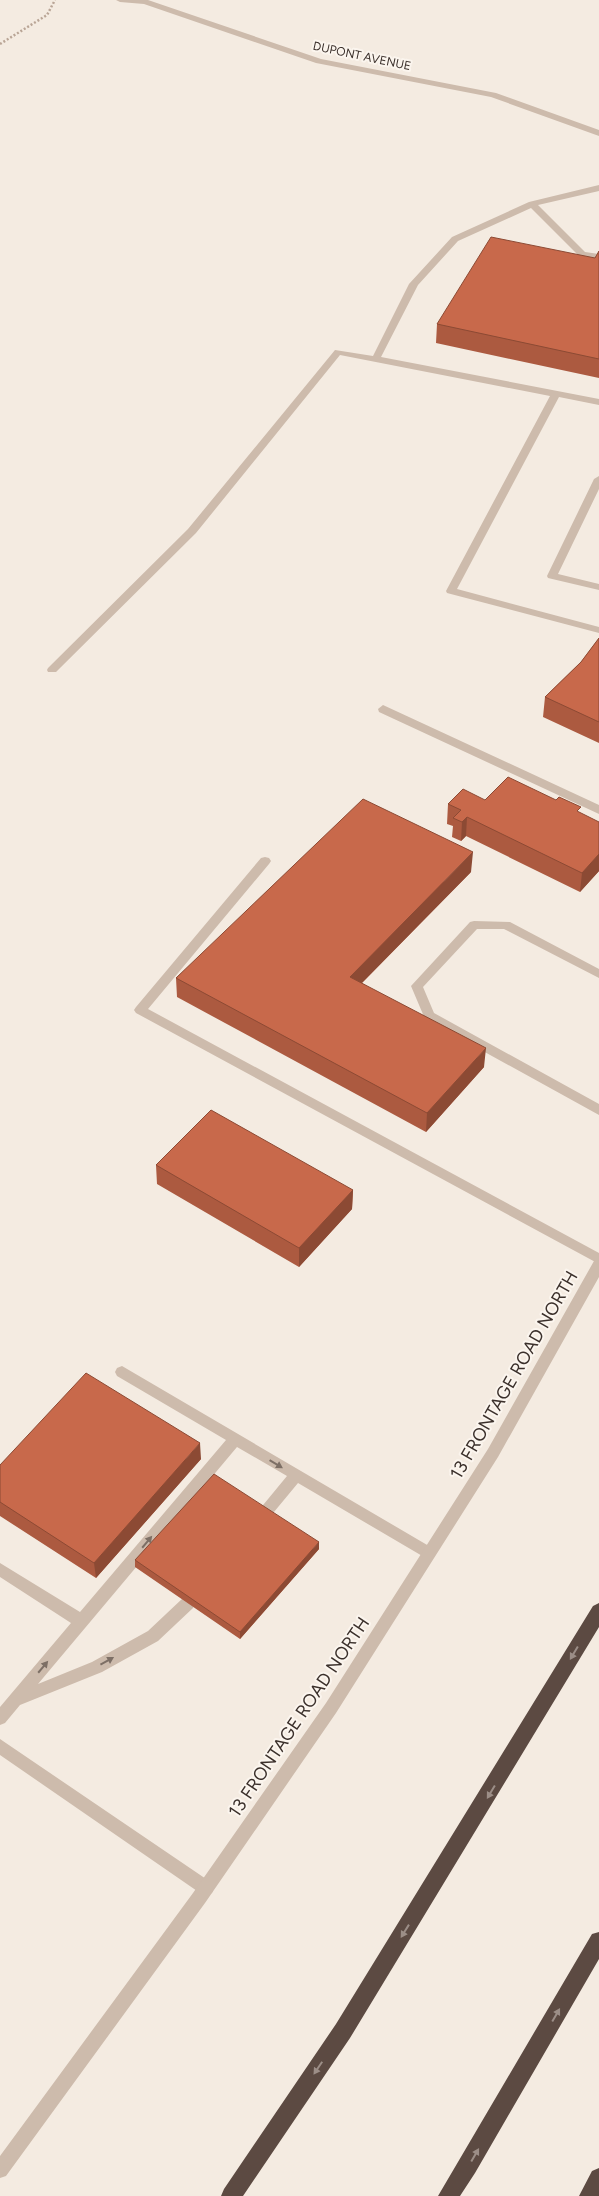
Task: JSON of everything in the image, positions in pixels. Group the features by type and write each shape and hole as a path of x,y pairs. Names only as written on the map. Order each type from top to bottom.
{"highway":[{"path":"231,2196 343,2031 599,1611"},
{"path":"448,2196 468,2166 599,1941"},
{"path":"589,2196 599,2178"}],"street":[{"name":"DUPONT AVENUE","path":"120,0 145,2 319,61 493,95 599,133"},
{"path":"376,359 414,284 455,239 532,204 599,188"},
{"path":"532,204 582,254 599,257"},
{"path":"52,670 192,530 338,352 599,402"},
{"path":"556,394 451,591 599,630"},
{"path":"599,479 552,576 599,587"},
{"path":"383,709 599,810"},
{"path":"265,862 140,1010 599,1259"},
{"path":"599,974 506,925 474,925 417,986 428,1016 599,1110"},
{"name":"13 FRONTAGE ROAD NORTH","path":"0,2170 106,2028 331,1708 493,1452 599,1265"},
{"path":"122,1372 429,1553"},
{"path":"0,1718 235,1439"},
{"path":"264,1514 296,1476"},
{"path":"0,1569 81,1621"},
{"path":"14,1701 97,1667 153,1636 188,1603"},
{"path":"0,1746 206,1888"}],"path":[{"path":"0,44 47,15 55,0"}],"building":[{"path":"491,237 595,258 599,251 599,359 437,324"},
{"path":"599,638 599,722 545,697 581,662"},
{"path":"508,777 556,800 559,797 581,807 577,811 599,822 599,854 582,873 467,817 462,822 453,818 461,810 448,804 463,789 485,800"},
{"path":"363,799 473,852 350,977 486,1048 427,1113 176,978"},
{"path":"211,1110 353,1190 299,1248 156,1165"},
{"path":"86,1373 200,1443 94,1563 0,1502 0,1465"},
{"path":"214,1474 319,1542 240,1632 135,1560"}]}
